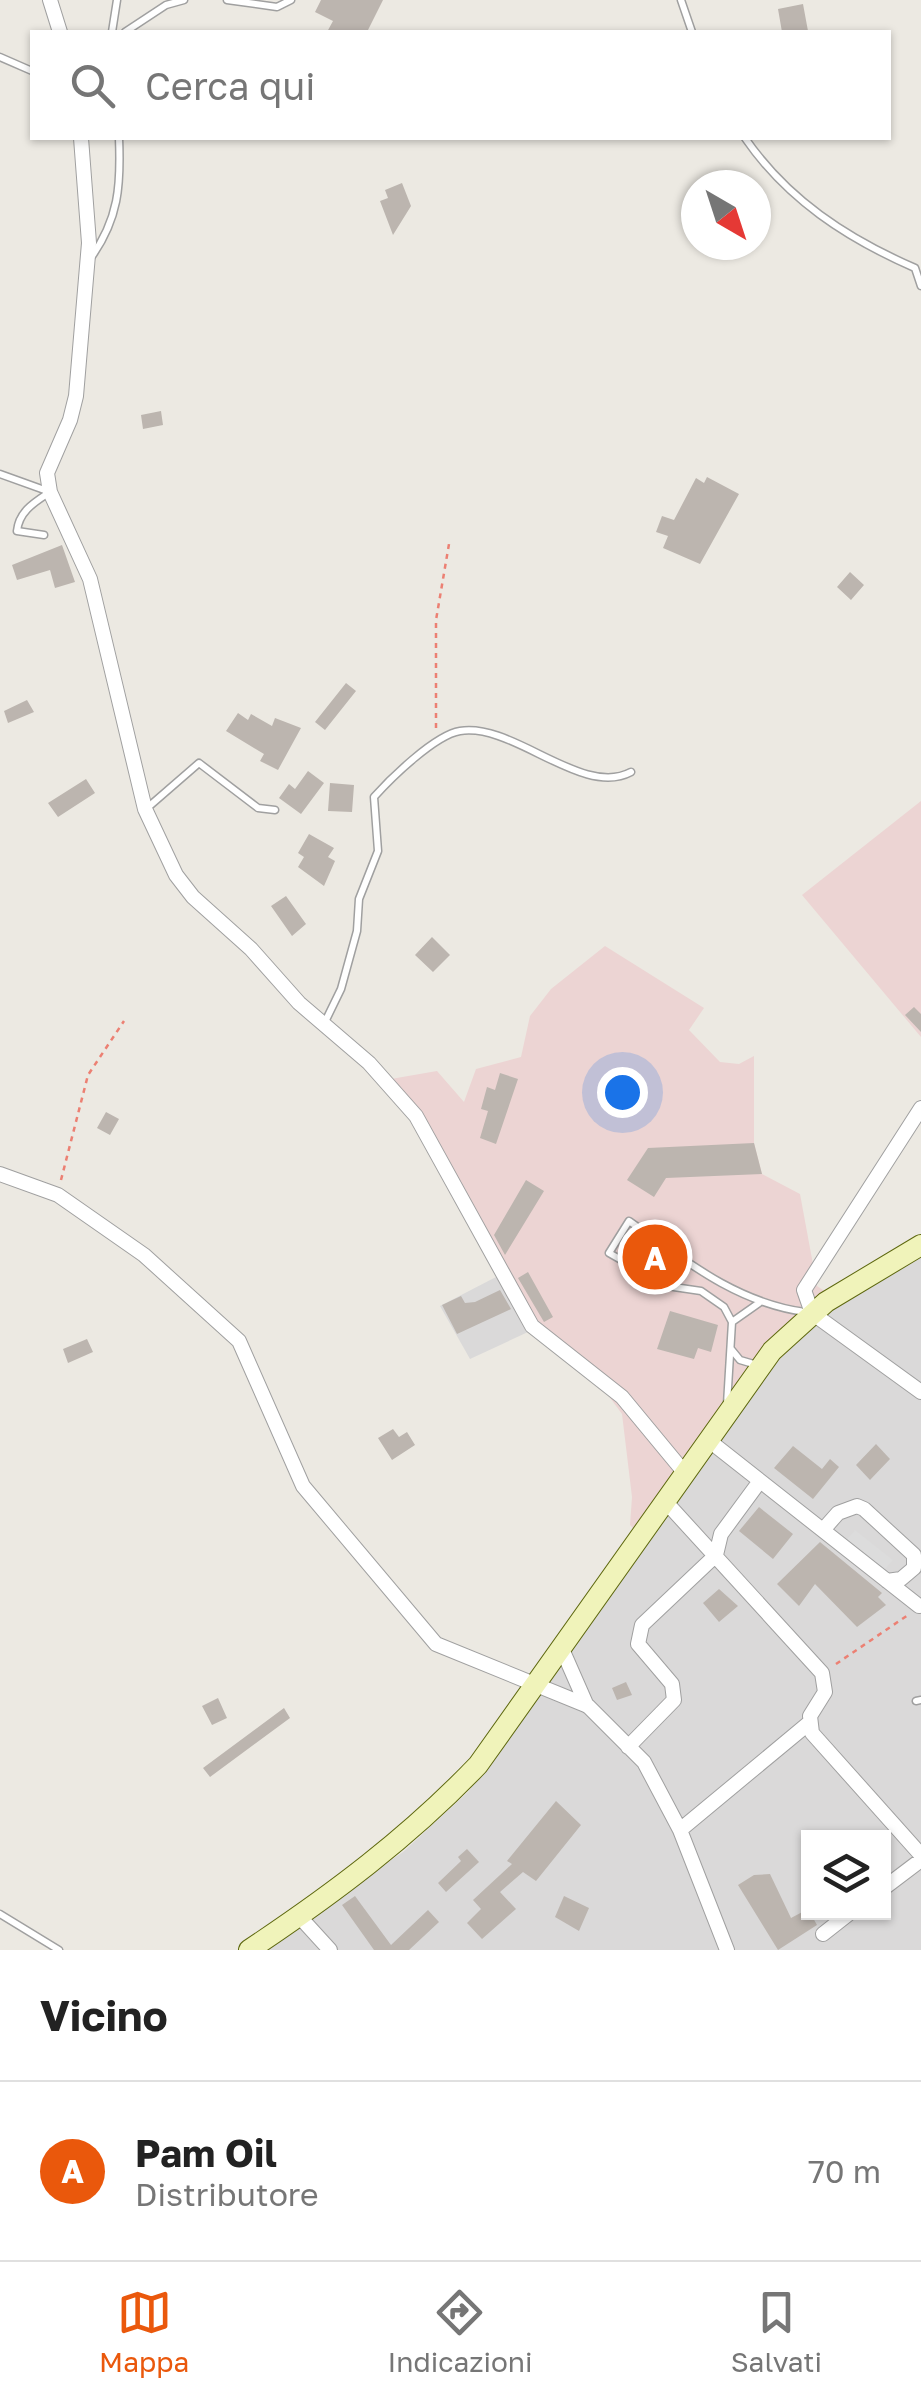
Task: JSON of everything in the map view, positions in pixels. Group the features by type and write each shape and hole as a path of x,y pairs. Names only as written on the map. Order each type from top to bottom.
{"main road":[{"path":"249,1950 392,1850 478,1765 760,1366 812,1313 857,1280 921,1245"}],"street":[{"path":"50,0 61,30"},
{"path":"81,140 86,264 76,396 47,474 50,492 90,580 145,809 176,875 193,897 324,1026 369,1063 416,1116 532,1326 622,1397 684,1472"},
{"path":"918,1386 812,1313 804,1290 921,1108"},
{"path":"0,1174 58,1195 144,1255 239,1340 302,1486 436,1644 588,1706"},
{"path":"707,1438 920,1606"},
{"path":"628,1747 674,1700 672,1684 638,1644 642,1625 716,1556 721,1534 760,1481"},
{"path":"664,1500 822,1673 825,1692 809,1723 680,1830"},
{"path":"824,1530 838,1512 857,1506 864,1510 914,1554 914,1568 908,1575 887,1580"},
{"path":"562,1649 588,1706 652,1772 680,1830 727,1950"},
{"path":"809,1723 817,1742 921,1857 891,1882"},
{"path":"299,1916 324,1948"},
{"path":"823,1934 841,1920"}],"lane":[{"path":"112,30 118,0"},
{"path":"128,30 166,5 184,0"},
{"path":"228,0 277,6 292,0"},
{"path":"681,0 691,30"},
{"path":"0,57 30,70"},
{"path":"86,264 108,234 116,212 119,140"},
{"path":"746,140 772,178 862,246 915,268 921,286"},
{"path":"0,474 50,492"},
{"path":"44,535 16,530 16,525 32,504 50,492"},
{"path":"324,1026 341,989 356,931 359,898 378,850 372,823 374,797 434,744 445,736 473,730 606,779 631,772"},
{"path":"145,809 199,764 258,808 274,810"},
{"path":"727,1410 732,1322 724,1306 701,1291 667,1286 609,1253 629,1221 712,1279 760,1302 812,1313"},
{"path":"732,1322 760,1302"},
{"path":"731,1348 740,1360 760,1366"},
{"path":"0,1914 59,1950"}],"path":[{"path":"434,744 436,620 449,544"},
{"path":"58,1195 88,1075 124,1021"},
{"path":"822,1673 920,1606"}],"shaded area":[{"path":"921,801 921,1037 802,895"},
{"path":"605,946 704,1008 689,1030 720,1062 739,1064 754,1056 754,1143 762,1174 800,1194 817,1286 841,1302 772,1366 647,1543 630,1525 632,1497 622,1414 605,1391 528,1332 391,1079 437,1071 464,1102 476,1069 521,1057 530,1016 551,989"},
{"path":"921,1256 921,1950 258,1950 403,1852 468,1792 772,1366 841,1302"},
{"path":"496,1277 528,1332 470,1359 440,1306"},
{"path":"855,1530 893,1560 880,1575 842,1545"}],"building":[{"path":"321,0 383,0 368,30 328,30 333,21 315,12"},
{"path":"803,4 808,30 782,30 778,9"},
{"path":"402,183 411,206 393,235 380,201 388,198 385,190"},
{"path":"161,411 163,425 143,429 141,415"},
{"path":"707,477 739,494 700,564 663,548 668,536 656,532 662,516 674,520 696,478 704,483"},
{"path":"62,545 75,582 55,588 50,570 17,580 12,565"},
{"path":"850,572 864,585 851,600 837,587"},
{"path":"346,683 356,691 325,730 315,722"},
{"path":"27,700 34,712 8,723 4,711"},
{"path":"238,713 248,720 251,714 272,726 275,718 301,728 278,770 260,761 264,754 226,731"},
{"path":"308,771 324,783 301,814 279,798 289,784 295,789"},
{"path":"86,779 95,793 58,817 48,803"},
{"path":"330,783 354,785 352,812 328,811"},
{"path":"309,834 334,848 328,857 335,861 324,886 298,867 304,857 298,853"},
{"path":"286,896 306,924 292,936 271,906"},
{"path":"432,937 450,955 433,972 415,955"},
{"path":"914,1007 921,1014 921,1032 905,1015"},
{"path":"500,1073 518,1079 496,1144 480,1138 488,1111 481,1109 487,1087 495,1090"},
{"path":"106,1112 119,1119 110,1135 97,1128"},
{"path":"754,1143 762,1174 666,1178 654,1197 627,1180 648,1148"},
{"path":"526,1180 544,1191 505,1255 494,1235"},
{"path":"631,1231 680,1265 672,1277 622,1245"},
{"path":"528,1272 553,1317 544,1322 518,1278"},
{"path":"500,1290 511,1309 457,1334 442,1305 461,1296 465,1303 475,1302"},
{"path":"670,1311 718,1325 711,1352 698,1348 694,1359 657,1349"},
{"path":"87,1339 93,1352 68,1363 63,1349"},
{"path":"393,1429 399,1437 407,1432 415,1445 392,1460 378,1438"},
{"path":"876,1444 890,1459 870,1480 856,1465"},
{"path":"793,1446 822,1469 830,1459 839,1467 813,1499 774,1468"},
{"path":"759,1507 793,1534 773,1559 739,1531"},
{"path":"820,1542 882,1593 878,1597 886,1605 857,1627 815,1584 799,1606 777,1584"},
{"path":"719,1589 738,1606 719,1622 703,1603"},
{"path":"626,1682 632,1695 617,1700 612,1688"},
{"path":"218,1698 227,1718 212,1725 202,1706"},
{"path":"284,1708 290,1718 210,1777 203,1768"},
{"path":"556,1801 581,1825 536,1881 523,1872 500,1892 516,1909 482,1939 467,1923 481,1909 473,1900 512,1864 507,1861"},
{"path":"467,1849 479,1862 446,1892 438,1883 461,1861 458,1857"},
{"path":"770,1874 791,1918 801,1913 801,1920 814,1920 817,1925 778,1950 738,1885 754,1875"},
{"path":"355,1896 391,1945 428,1910 439,1922 409,1950 374,1950 342,1905"},
{"path":"564,1896 589,1908 579,1931 555,1917"}],"place":[{"name":"Pam Oil","path":"655,1257"}]}
